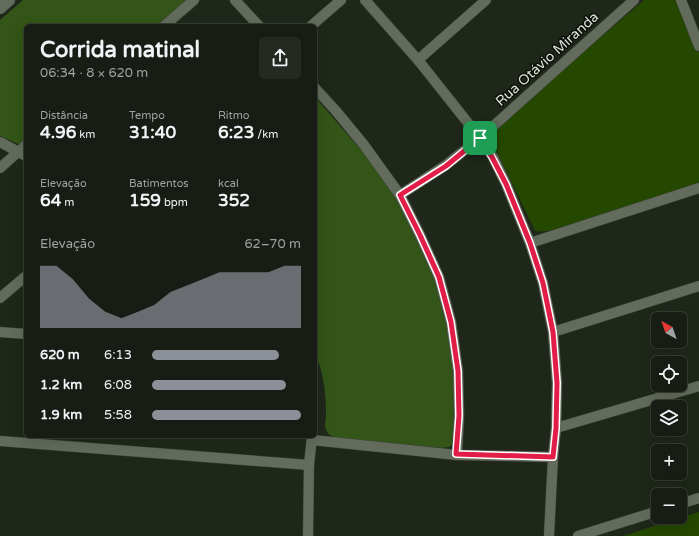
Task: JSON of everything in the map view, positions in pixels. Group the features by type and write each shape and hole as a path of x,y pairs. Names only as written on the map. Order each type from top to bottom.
{"street":[{"path":"0,8 9,0"},
{"path":"166,24 194,0"},
{"path":"235,0 257,24"},
{"path":"313,24 341,0"},
{"path":"365,0 418,60 480,138 506,184 530,243 543,283 553,332 557,383 556,428 549,536"},
{"path":"418,60 486,0"},
{"name":"Rua Otávio Miranda","path":"400,195 446,166 480,138 634,0"},
{"path":"681,0 699,46"},
{"path":"317,90 364,145 400,195 439,277 451,322 458,371 459,416 456,454"},
{"path":"0,142 24,151"},
{"path":"0,168 24,151"},
{"path":"530,243 699,188"},
{"path":"0,298 24,278"},
{"path":"553,332 699,286"},
{"path":"0,332 24,334"},
{"path":"556,428 699,386"},
{"path":"308,536 309,466 312,438 456,454 553,457"},
{"path":"0,441 309,466"},
{"path":"687,502 699,498"},
{"path":"578,536 651,513"}],"green space":[{"path":"23,0 196,0 168,24 24,24 24,146 0,136 0,20"},
{"path":"644,0 678,0 699,53 699,186 624,211 578,224 552,230 535,231 498,154 487,140 498,126"},
{"path":"317,99 375,166 398,197 438,279 457,371 453,444 449,447 441,448 338,439 330,436 326,430 325,424 326,400 321,368 318,361"},
{"path":"699,512 699,536 623,536 661,524 687,524 687,516"}],"route":[{"path":"480,138 506,184 530,243 543,283 553,332 557,383 556,428 553,457 456,454 459,416 458,371 451,322 439,277 400,195 446,166 480,138"}]}
